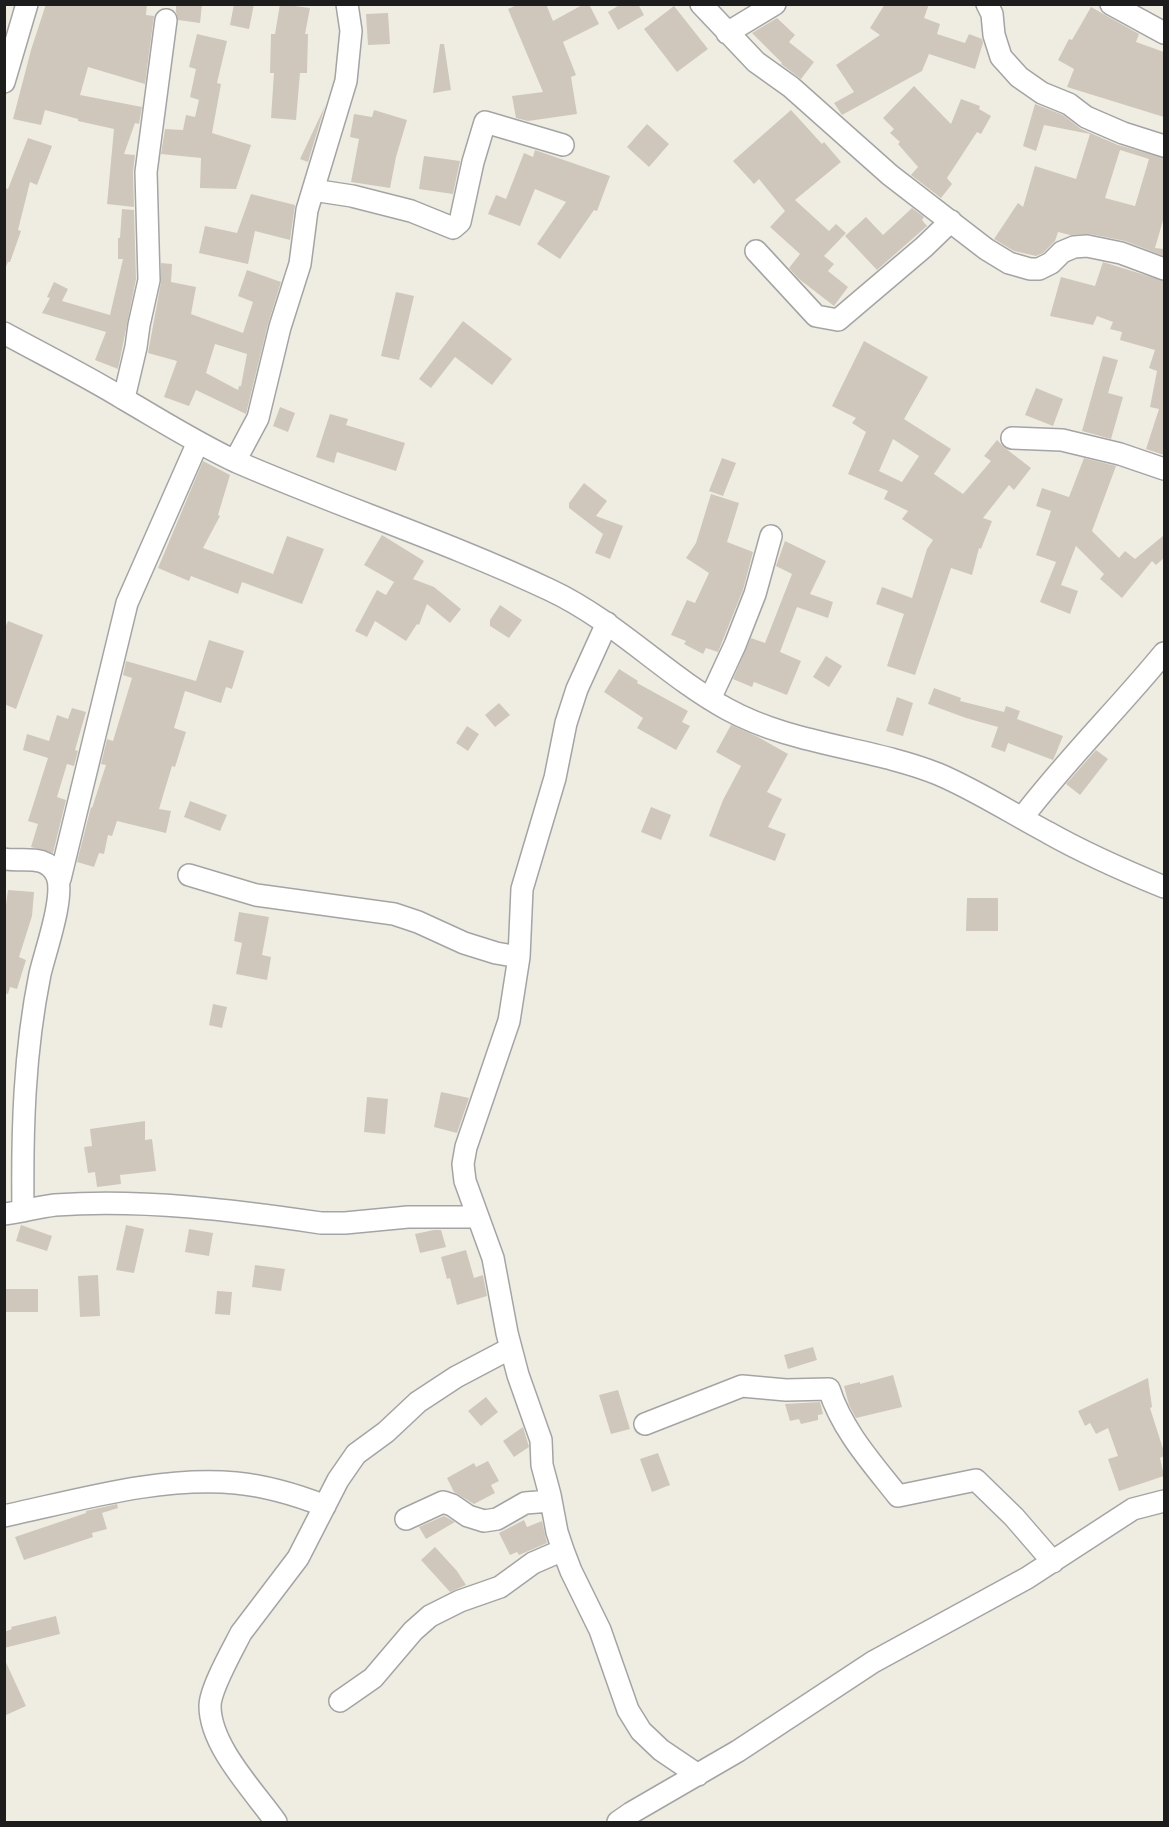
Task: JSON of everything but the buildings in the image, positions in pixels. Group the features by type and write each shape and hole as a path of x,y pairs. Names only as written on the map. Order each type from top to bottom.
{"street":[{"path":"4,81 27,4"},
{"path":"236,461 258,418 280,327 300,264 305,218 346,81 351,31 347,4"},
{"path":"701,4 756,62 791,87 890,175 986,249 1009,263 1039,270 1062,252 1087,246 1121,253 1164,269"},
{"path":"727,33 775,4"},
{"path":"987,4 992,14 994,35 1001,57 1019,77 1042,93 1069,104 1086,117 1123,133 1164,146"},
{"path":"1111,4 1164,33"},
{"path":"124,398 149,280 146,172 166,20"},
{"path":"313,190 352,196 411,211 453,228 460,222 473,162 485,122 563,145"},
{"path":"756,251 816,316 838,320 951,221"},
{"path":"4,333 124,398 166,425 236,461 478,558 553,592 607,623 710,699 730,711 762,724 936,773 966,787 1049,834 1164,887"},
{"path":"1012,438 1062,440 1120,454 1164,469"},
{"path":"58,879 60,879 127,603 198,442"},
{"path":"710,699 735,645 754,594 771,536"},
{"path":"607,623 571,708 555,778 527,868 522,889 519,957 508,1021 464,1156 465,1181 493,1258 511,1348 541,1440 542,1465 557,1532 571,1571 603,1639 628,1710 641,1731 661,1750 698,1775"},
{"path":"1022,818 1051,780 1132,692 1164,653"},
{"path":"4,859 41,861 50,866 58,879 57,906 40,975 25,1075 14,1212 52,1205 108,1203 174,1204 321,1223 408,1217 477,1216"},
{"path":"189,875 256,895 394,914 464,943 519,957"},
{"path":"276,1822 226,1752 213,1723 210,1704 220,1674 241,1633 298,1558 338,1480 356,1454 418,1402 456,1377 511,1348"},
{"path":"645,1425 742,1386 786,1390 829,1389 835,1407 853,1438 898,1496 976,1480 1014,1517 1053,1562"},
{"path":"4,1516 131,1490 184,1482 238,1483 291,1493 325,1506"},
{"path":"406,1519 443,1502 468,1516 484,1521 497,1519 525,1503 551,1501"},
{"path":"618,1822 773,1729 873,1662 1027,1578 1133,1509 1164,1501"},
{"path":"340,1701 373,1678 430,1616 460,1601 500,1587 533,1563 563,1550"}]}
